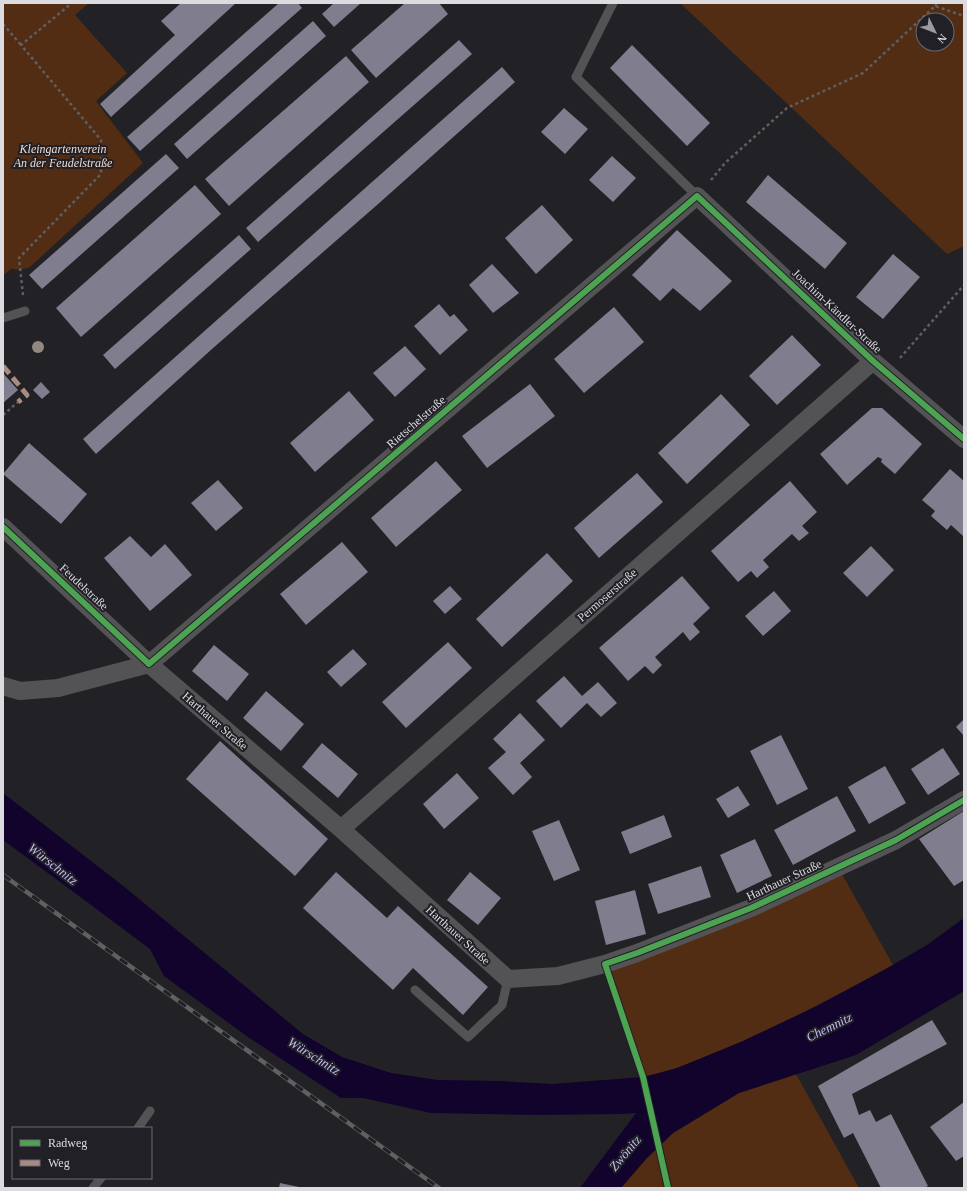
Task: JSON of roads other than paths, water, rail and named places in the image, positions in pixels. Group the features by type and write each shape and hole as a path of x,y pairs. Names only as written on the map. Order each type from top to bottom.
{"street":[{"name":"Joachim-Kändler-Straße","path":"697,196 873,361 888,372 964,440"},
{"name":"Rietschelstraße","path":"149,664 697,196"},
{"name":"Permoserstraße","path":"341,828 873,361"},
{"name":"Feudelstraße","path":"3,527 149,664"},
{"path":"3,686 20,691 58,688 149,664"},
{"name":"Harthauer Straße","path":"149,664 341,828 508,980 558,976 605,964 751,908 896,840 964,800"}],"lane":[{"name":"Joachim-Kändler-Straße","path":"613,3 576,77 697,196"},
{"path":"3,318 25,311"},
{"path":"415,990 468,1037 502,1005 508,980"},
{"path":"139,1127 150,1111"},
{"path":"93,1188 100,1179"}],"water":[{"path":"3,793 122,885 303,1034 342,1057 391,1073 438,1080 501,1081 552,1084 643,1077 677,1068 743,1041 817,1006 927,945 964,918 964,991 856,1055 739,1093 673,1133 646,1159 621,1188 580,1188 636,1113 537,1115 431,1113 363,1098 341,1098 248,1037 164,976 150,949 3,840"}],"railway":[{"path":"3,875 439,1188"}],"park label":[{"name":"Kleingartenverein An der Feudelstraße","path":"63,156"}],"water label":[{"name":"Würschnitz","path":"53,864"},
{"name":"Chemnitz","path":"829,1027"},
{"name":"Würschnitz","path":"314,1056"},
{"name":"Zwönitz","path":"625,1153"}]}
